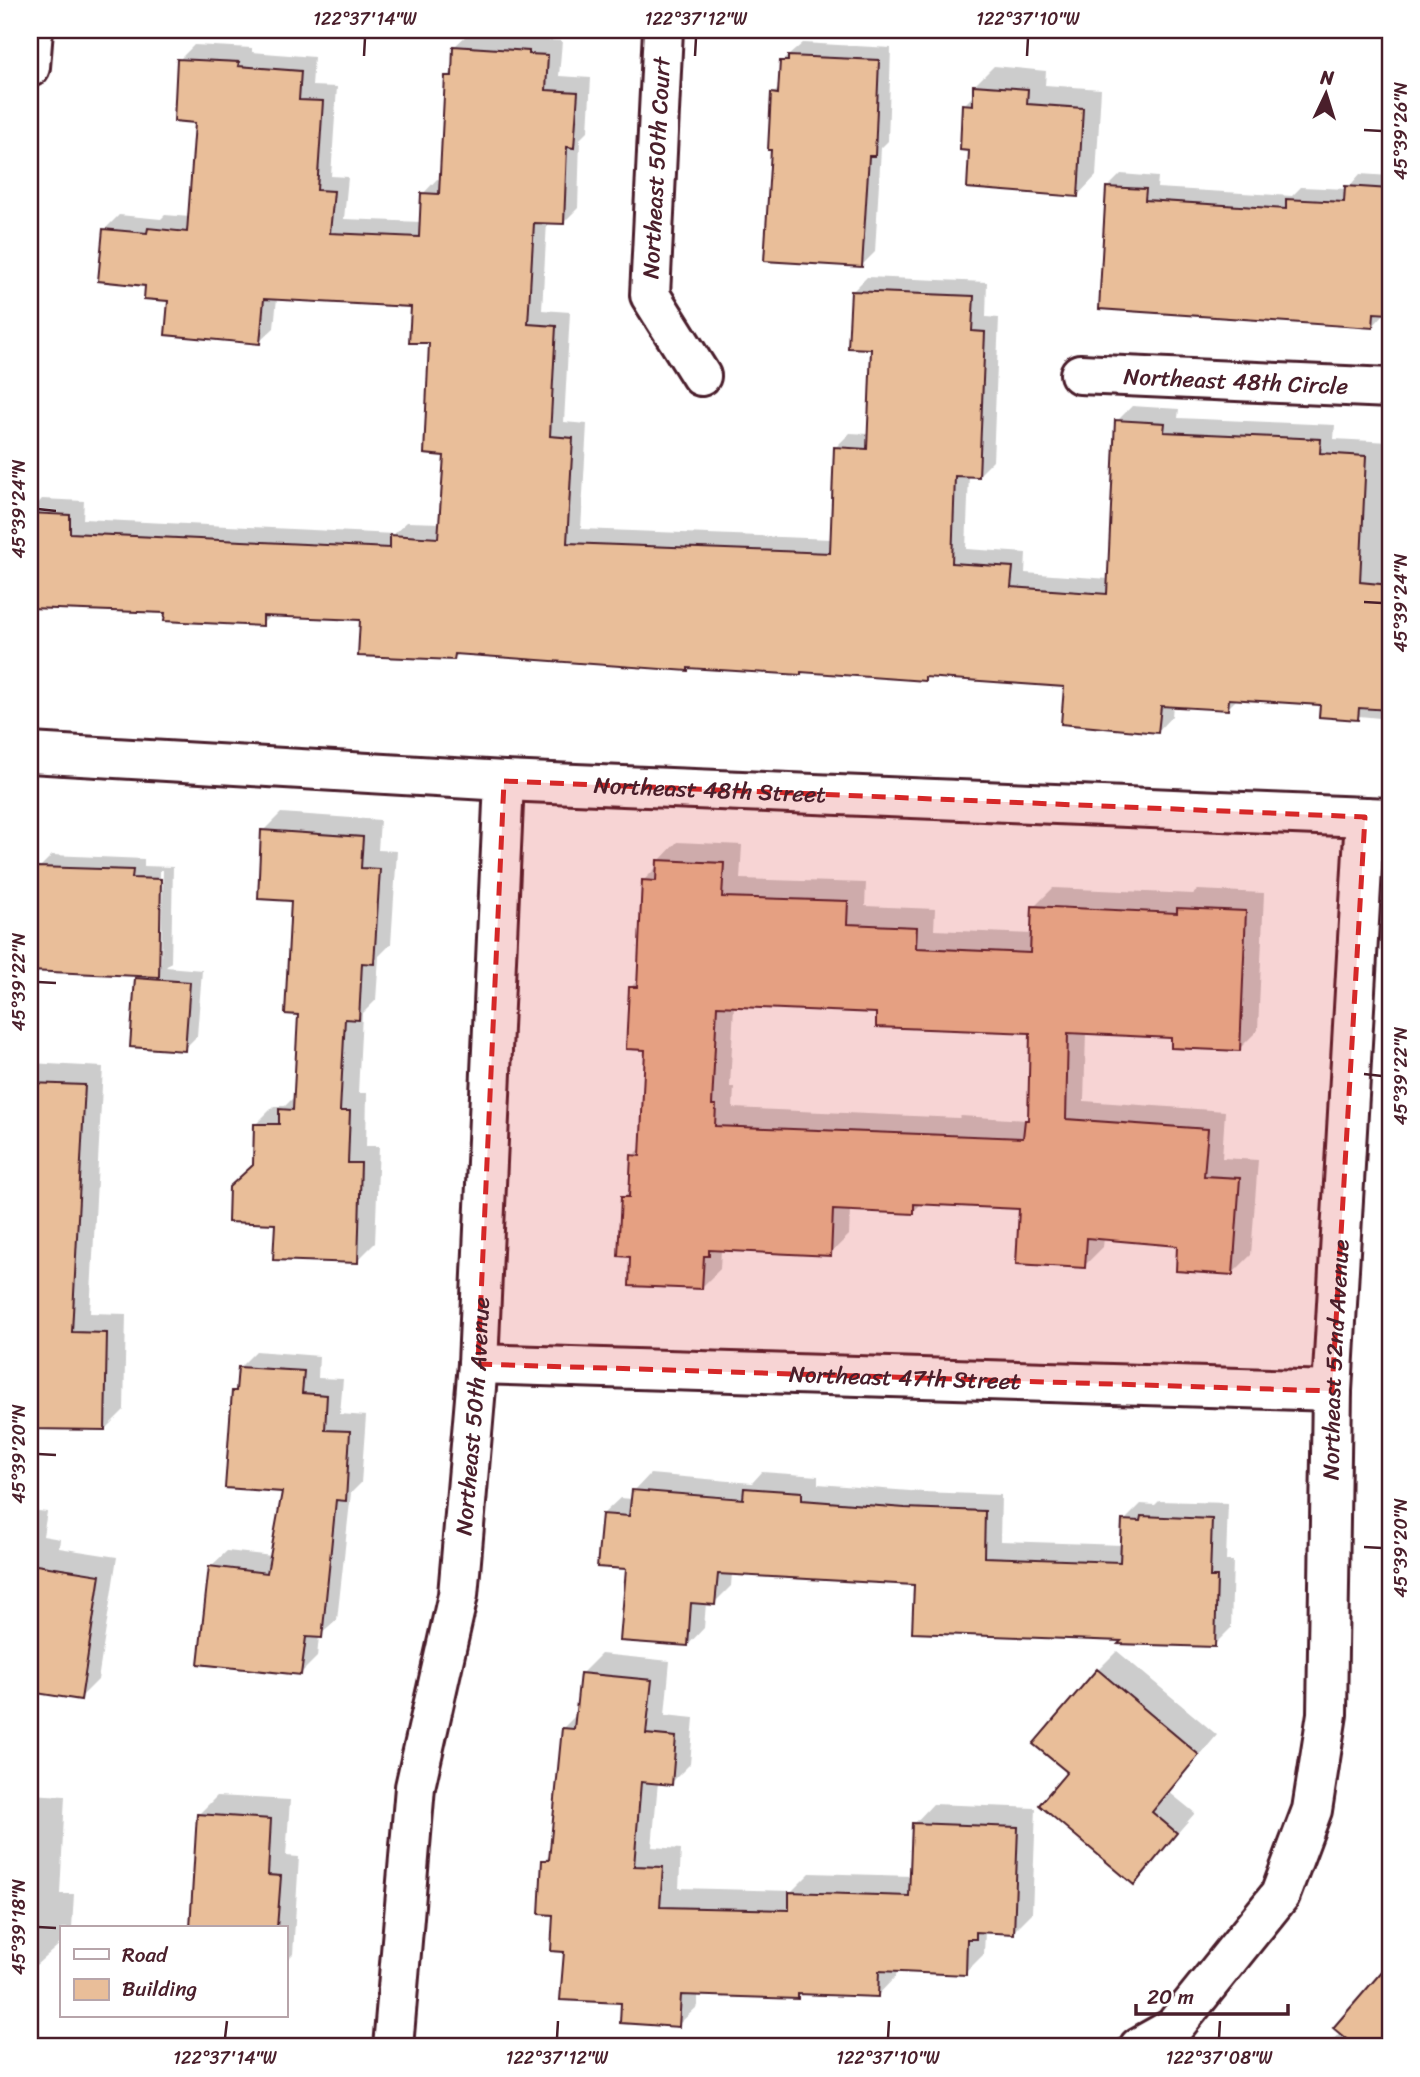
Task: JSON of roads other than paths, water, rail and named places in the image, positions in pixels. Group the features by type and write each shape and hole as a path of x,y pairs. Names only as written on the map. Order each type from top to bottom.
{"street":[{"path":"30,67 33,30"},
{"name":"Northeast 50th Court","path":"663,30 650,295 701,376"},
{"name":"Northeast 48th Circle","path":"1080,374 1390,388"},
{"name":"Northeast 48th Street","path":"30,753 504,781 1378,817"},
{"name":"Northeast 50th Avenue","path":"393,2047 415,1787 458,1595 478,1364 504,781"},
{"name":"Northeast 52nd Avenue","path":"1139,2047 1173,2028 1280,1895 1312,1810 1327,1714 1332,1391 1378,817"},
{"name":"Northeast 47th Street","path":"478,1364 1332,1391"}]}
